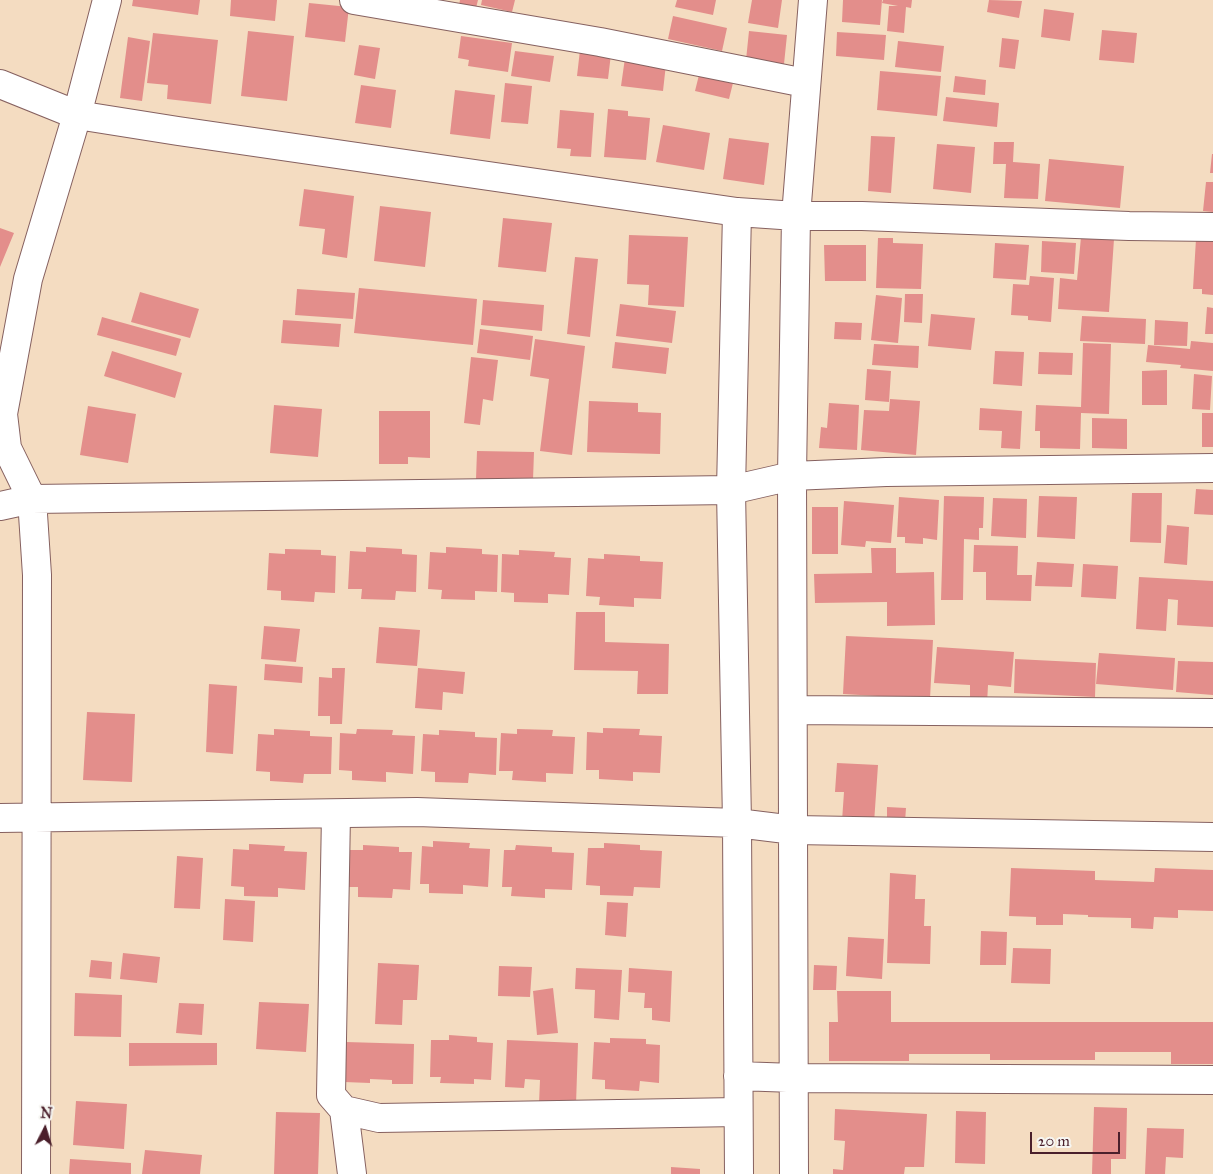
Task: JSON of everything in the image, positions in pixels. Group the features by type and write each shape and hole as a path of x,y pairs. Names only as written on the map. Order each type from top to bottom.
{"street":[{"path":"36,1174 37,575 32,499 4,456 2,414 28,279 76,115 107,0"},
{"path":"354,0 600,42 805,83"},
{"path":"794,1174 792,476 796,216 813,0"},
{"path":"0,84 76,115 737,212 796,216 862,216 1128,226 1213,227"},
{"path":"737,212 732,490 737,823 739,1174"},
{"path":"0,506 32,499 732,490 792,476 886,472 1213,468"},
{"path":"793,710 1213,713"},
{"path":"0,818 417,812 737,823 794,830 1213,837"},
{"path":"336,814 331,1095 344,1110 352,1174"},
{"path":"738,1076 794,1078 1213,1080"},
{"path":"344,1110 379,1118 738,1112"}],"building":[{"path":"133,0 200,0 198,15 132,6"},
{"path":"231,0 277,0 275,21 230,16"},
{"path":"460,0 478,0 476,8 459,5"},
{"path":"482,0 515,0 512,12 481,5"},
{"path":"677,0 716,0 713,15 675,7"},
{"path":"752,0 782,0 778,28 748,23"},
{"path":"843,0 882,0 880,25 842,22"},
{"path":"883,0 912,0 911,8 906,7 904,33 887,31 889,6 898,6 882,3"},
{"path":"989,0 1022,1 1019,18 987,12"},
{"path":"309,3 349,7 345,42 305,37"},
{"path":"1044,9 1074,13 1070,41 1041,37"},
{"path":"673,16 727,28 722,51 668,39"},
{"path":"1102,30 1137,33 1134,63 1099,60"},
{"path":"248,31 294,36 287,101 241,96"},
{"path":"749,31 787,35 784,64 746,60"},
{"path":"837,32 886,35 884,60 836,56"},
{"path":"153,33 218,40 211,104 167,99 168,85 147,83"},
{"path":"461,36 512,43 508,72 468,66 469,60 458,58"},
{"path":"128,37 150,41 142,101 120,98"},
{"path":"1002,38 1019,40 1015,69 999,67"},
{"path":"898,41 944,46 941,72 895,67"},
{"path":"359,45 380,48 375,79 354,75"},
{"path":"580,50 611,54 608,79 577,76"},
{"path":"515,51 554,56 550,82 511,76"},
{"path":"625,58 666,64 663,91 621,86"},
{"path":"880,71 941,76 937,116 877,110"},
{"path":"699,75 733,83 729,99 695,91"},
{"path":"955,76 986,80 985,95 953,92"},
{"path":"505,83 532,86 528,124 501,122"},
{"path":"361,85 396,90 391,128 355,123"},
{"path":"455,90 495,95 490,139 450,134"},
{"path":"946,97 999,103 997,127 943,121"},
{"path":"608,109 628,111 628,116 650,118 646,160 604,157"},
{"path":"560,110 594,113 591,157 570,156 571,149 557,148"},
{"path":"663,125 710,133 704,170 656,162"},
{"path":"871,136 895,137 891,193 868,191"},
{"path":"729,138 769,143 764,185 723,179"},
{"path":"994,142 1014,142 1013,162 1040,164 1038,199 1004,198 1006,164 993,164"},
{"path":"937,144 975,147 971,193 933,189"},
{"path":"1212,154 1213,173 1210,173"},
{"path":"1049,159 1124,166 1120,208 1045,201"},
{"path":"1206,182 1213,182 1213,212 1203,211"},
{"path":"304,189 354,196 347,258 322,254 325,229 299,226"},
{"path":"380,206 431,212 425,267 374,261"},
{"path":"503,218 552,223 546,272 498,267"},
{"path":"0,228 14,233 0,267"},
{"path":"629,235 688,237 684,307 648,305 649,285 627,284"},
{"path":"1081,237 1114,239 1109,312 1058,309 1060,278 1077,280"},
{"path":"878,238 893,238 893,243 923,244 921,289 876,288"},
{"path":"1196,239 1213,240 1213,295 1202,294 1202,289 1193,289"},
{"path":"1042,241 1076,243 1074,274 1041,272"},
{"path":"995,243 1029,245 1026,280 993,278"},
{"path":"824,245 866,245 866,281 825,281"},
{"path":"575,257 598,259 590,337 567,334"},
{"path":"1030,276 1054,278 1051,322 1028,320 1028,316 1011,315 1013,284 1029,285"},
{"path":"359,288 477,299 473,345 354,333"},
{"path":"297,289 355,293 353,319 295,315"},
{"path":"140,292 199,309 190,338 131,322"},
{"path":"905,294 923,294 922,323 904,322"},
{"path":"876,295 902,298 898,343 871,340"},
{"path":"483,300 544,305 542,331 481,325"},
{"path":"620,304 676,311 672,343 616,336"},
{"path":"1207,307 1213,308 1213,334 1205,334"},
{"path":"931,314 975,318 971,350 928,346"},
{"path":"1082,316 1146,319 1145,344 1080,341"},
{"path":"102,317 181,339 176,356 97,335"},
{"path":"283,320 341,324 339,347 281,343"},
{"path":"1155,320 1188,322 1187,346 1154,345"},
{"path":"835,322 862,323 861,340 834,339"},
{"path":"480,329 533,336 530,360 477,353"},
{"path":"535,339 585,346 572,455 540,451 549,379 530,376"},
{"path":"1191,341 1213,343 1213,371 1180,368 1181,365 1146,362 1148,345 1190,349"},
{"path":"615,342 669,348 666,374 612,368"},
{"path":"1083,343 1111,344 1109,414 1081,413 1080,449 1040,448 1040,431 1035,431 1036,405 1081,407"},
{"path":"874,344 919,346 918,368 872,365"},
{"path":"112,351 182,373 175,398 104,376"},
{"path":"995,351 1024,352 1022,386 993,384"},
{"path":"1039,352 1073,353 1072,375 1038,374"},
{"path":"471,357 498,360 493,401 483,399 480,425 464,423"},
{"path":"867,369 891,371 889,402 865,400"},
{"path":"1167,370 1167,405 1142,405 1142,371"},
{"path":"1194,374 1212,376 1210,410 1192,409"},
{"path":"890,399 920,401 916,455 861,450 864,410 889,411"},
{"path":"589,401 638,403 638,412 661,413 660,454 587,452"},
{"path":"829,403 859,405 857,450 819,448 821,427 827,428"},
{"path":"274,405 322,409 318,457 270,453"},
{"path":"88,406 136,414 128,463 80,455"},
{"path":"980,408 1022,411 1020,449 1001,448 1002,431 979,430"},
{"path":"379,411 430,411 430,458 408,457 408,464 379,464"},
{"path":"1202,413 1213,413 1213,447 1202,447"},
{"path":"1092,418 1127,419 1127,449 1092,448"},
{"path":"477,451 534,452 533,480 476,479"},
{"path":"1196,489 1213,490 1213,515 1194,514"},
{"path":"1132,493 1162,493 1161,543 1130,542"},
{"path":"944,496 984,497 983,528 979,528 979,540 964,539 963,600 941,600"},
{"path":"1039,496 1077,497 1075,539 1037,537"},
{"path":"899,497 939,500 937,540 923,538 923,544 905,543 905,537 897,537"},
{"path":"993,498 1027,499 1026,538 991,536"},
{"path":"844,501 894,505 891,543 866,541 865,547 841,545"},
{"path":"812,507 838,507 838,554 812,554"},
{"path":"1167,525 1189,527 1187,565 1164,563"},
{"path":"974,545 1018,546 1017,575 1032,575 1031,601 986,600 986,572 973,572"},
{"path":"366,547 402,549 402,554 417,555 416,592 396,591 395,600 361,599 362,589 348,589 350,551 366,552"},
{"path":"446,547 482,549 482,554 498,555 497,592 475,591 475,600 441,599 442,590 428,589 430,552 446,553"},
{"path":"871,548 896,548 896,573 934,572 935,625 887,626 887,602 815,603 814,574 872,573"},
{"path":"285,549 321,550 321,555 336,556 335,593 315,592 314,602 281,600 281,591 267,590 269,553 285,554"},
{"path":"519,550 555,552 554,557 571,558 569,595 548,594 548,603 514,602 514,593 501,592 502,554 519,555"},
{"path":"604,554 640,556 640,561 663,562 661,599 634,598 634,607 599,605 600,597 586,596 588,558 604,559"},
{"path":"1037,562 1074,564 1072,587 1035,586"},
{"path":"1083,564 1118,566 1116,599 1081,597"},
{"path":"1139,577 1213,581 1213,627 1177,625 1178,600 1168,599 1166,631 1136,629"},
{"path":"576,612 605,612 605,642 669,644 668,694 637,694 638,671 574,670"},
{"path":"264,626 300,629 296,662 261,659"},
{"path":"379,627 420,630 417,666 376,663"},
{"path":"846,636 933,640 930,699 843,694"},
{"path":"937,647 1014,652 1011,687 988,685 987,704 970,703 970,685 934,683"},
{"path":"1099,653 1175,658 1173,690 1096,684"},
{"path":"1015,659 1096,663 1095,697 1014,693"},
{"path":"1178,661 1213,662 1213,695 1176,692"},
{"path":"265,664 303,667 302,683 264,680"},
{"path":"332,668 345,668 342,724 330,724 330,716 318,716 319,677 332,678"},
{"path":"418,668 465,672 463,694 443,692 442,710 415,708"},
{"path":"209,684 237,686 233,754 206,752"},
{"path":"87,712 135,714 132,782 83,780"},
{"path":"603,728 640,729 639,735 662,736 660,773 633,772 633,781 599,779 599,770 586,770 587,732 603,733"},
{"path":"274,729 310,731 310,736 332,737 331,774 304,774 303,783 270,781 270,772 256,771 258,734 274,735"},
{"path":"357,729 393,730 392,735 415,736 413,774 386,772 386,782 352,780 352,771 339,770 340,733 356,734"},
{"path":"517,729 553,730 552,736 575,737 573,774 546,773 546,782 512,780 513,771 499,771 501,733 517,734"},
{"path":"439,730 475,732 475,737 497,738 496,775 469,773 468,783 435,782 435,772 421,771 423,734 439,735"},
{"path":"837,763 878,765 874,823 842,821 844,792 835,792"},
{"path":"887,807 906,808 905,822 887,821"},
{"path":"433,841 470,843 469,848 490,849 488,887 463,885 463,894 429,893 429,884 420,884 422,846 433,847"},
{"path":"604,843 640,845 640,850 662,851 660,888 634,887 633,896 600,895 600,886 586,885 588,848 604,848"},
{"path":"249,844 285,846 284,851 307,852 305,890 278,888 278,897 244,896 244,887 231,886 233,849 249,850"},
{"path":"363,845 399,847 399,852 412,852 410,890 393,889 392,898 358,897 358,887 345,887 347,850 363,850"},
{"path":"516,845 552,847 552,852 574,853 572,890 545,889 545,898 511,896 512,887 502,887 504,850 515,850"},
{"path":"177,856 203,858 200,909 174,908"},
{"path":"1011,868 1095,871 1095,880 1154,882 1155,868 1213,870 1213,911 1178,910 1178,918 1154,917 1153,929 1131,928 1131,918 1088,917 1088,915 1063,914 1063,925 1036,925 1036,917 1009,916"},
{"path":"890,873 916,875 915,899 925,899 924,926 931,926 930,964 887,963"},
{"path":"225,899 255,901 253,942 223,940"},
{"path":"607,902 628,903 626,937 605,935"},
{"path":"981,931 1007,932 1006,965 980,965"},
{"path":"848,937 884,939 882,979 846,976"},
{"path":"1013,948 1051,949 1050,984 1011,983"},
{"path":"123,953 160,957 157,983 120,979"},
{"path":"91,960 112,962 111,979 89,977"},
{"path":"378,963 419,965 417,1000 403,1000 402,1025 375,1024"},
{"path":"814,965 837,966 836,990 813,990"},
{"path":"499,966 532,967 530,997 498,996"},
{"path":"576,968 622,970 619,1020 594,1018 595,990 575,989"},
{"path":"629,968 672,971 670,1022 652,1020 652,1008 644,1008 645,993 628,992"},
{"path":"553,988 558,1033 537,1035 533,991"},
{"path":"837,991 891,991 891,1022 1213,1022 1213,1064 1171,1064 1171,1052 1095,1052 1095,1060 990,1060 990,1054 909,1054 909,1061 829,1061 829,1022 838,1022"},
{"path":"75,993 122,995 121,1037 74,1036"},
{"path":"259,1002 309,1004 306,1052 256,1049"},
{"path":"179,1003 204,1004 202,1035 176,1033"},
{"path":"449,1035 477,1037 477,1042 493,1043 491,1080 474,1079 474,1084 440,1083 441,1077 430,1077 431,1040 449,1040"},
{"path":"610,1038 646,1039 646,1044 660,1045 659,1083 640,1081 639,1091 605,1089 605,1080 592,1079 594,1042 610,1043"},
{"path":"507,1040 578,1043 576,1105 539,1104 540,1080 525,1079 524,1088 505,1087"},
{"path":"346,1042 414,1044 413,1084 392,1084 392,1080 370,1079 370,1083 344,1082"},
{"path":"129,1043 217,1043 217,1065 129,1066"},
{"path":"76,1101 127,1104 124,1149 73,1145"},
{"path":"1094,1107 1127,1108 1126,1159 1111,1159 1111,1174 1092,1174"},
{"path":"835,1109 927,1114 924,1167 905,1167 904,1174 833,1174 833,1169 843,1170 845,1141 834,1140"},
{"path":"956,1111 986,1112 985,1164 955,1163"},
{"path":"276,1112 320,1113 318,1174 274,1174"},
{"path":"1147,1128 1184,1129 1183,1158 1166,1157 1165,1174 1145,1174"},
{"path":"145,1150 202,1155 200,1174 142,1174"},
{"path":"70,1159 131,1163 131,1174 69,1174"},
{"path":"671,1167 700,1169 700,1174 671,1174"}]}
